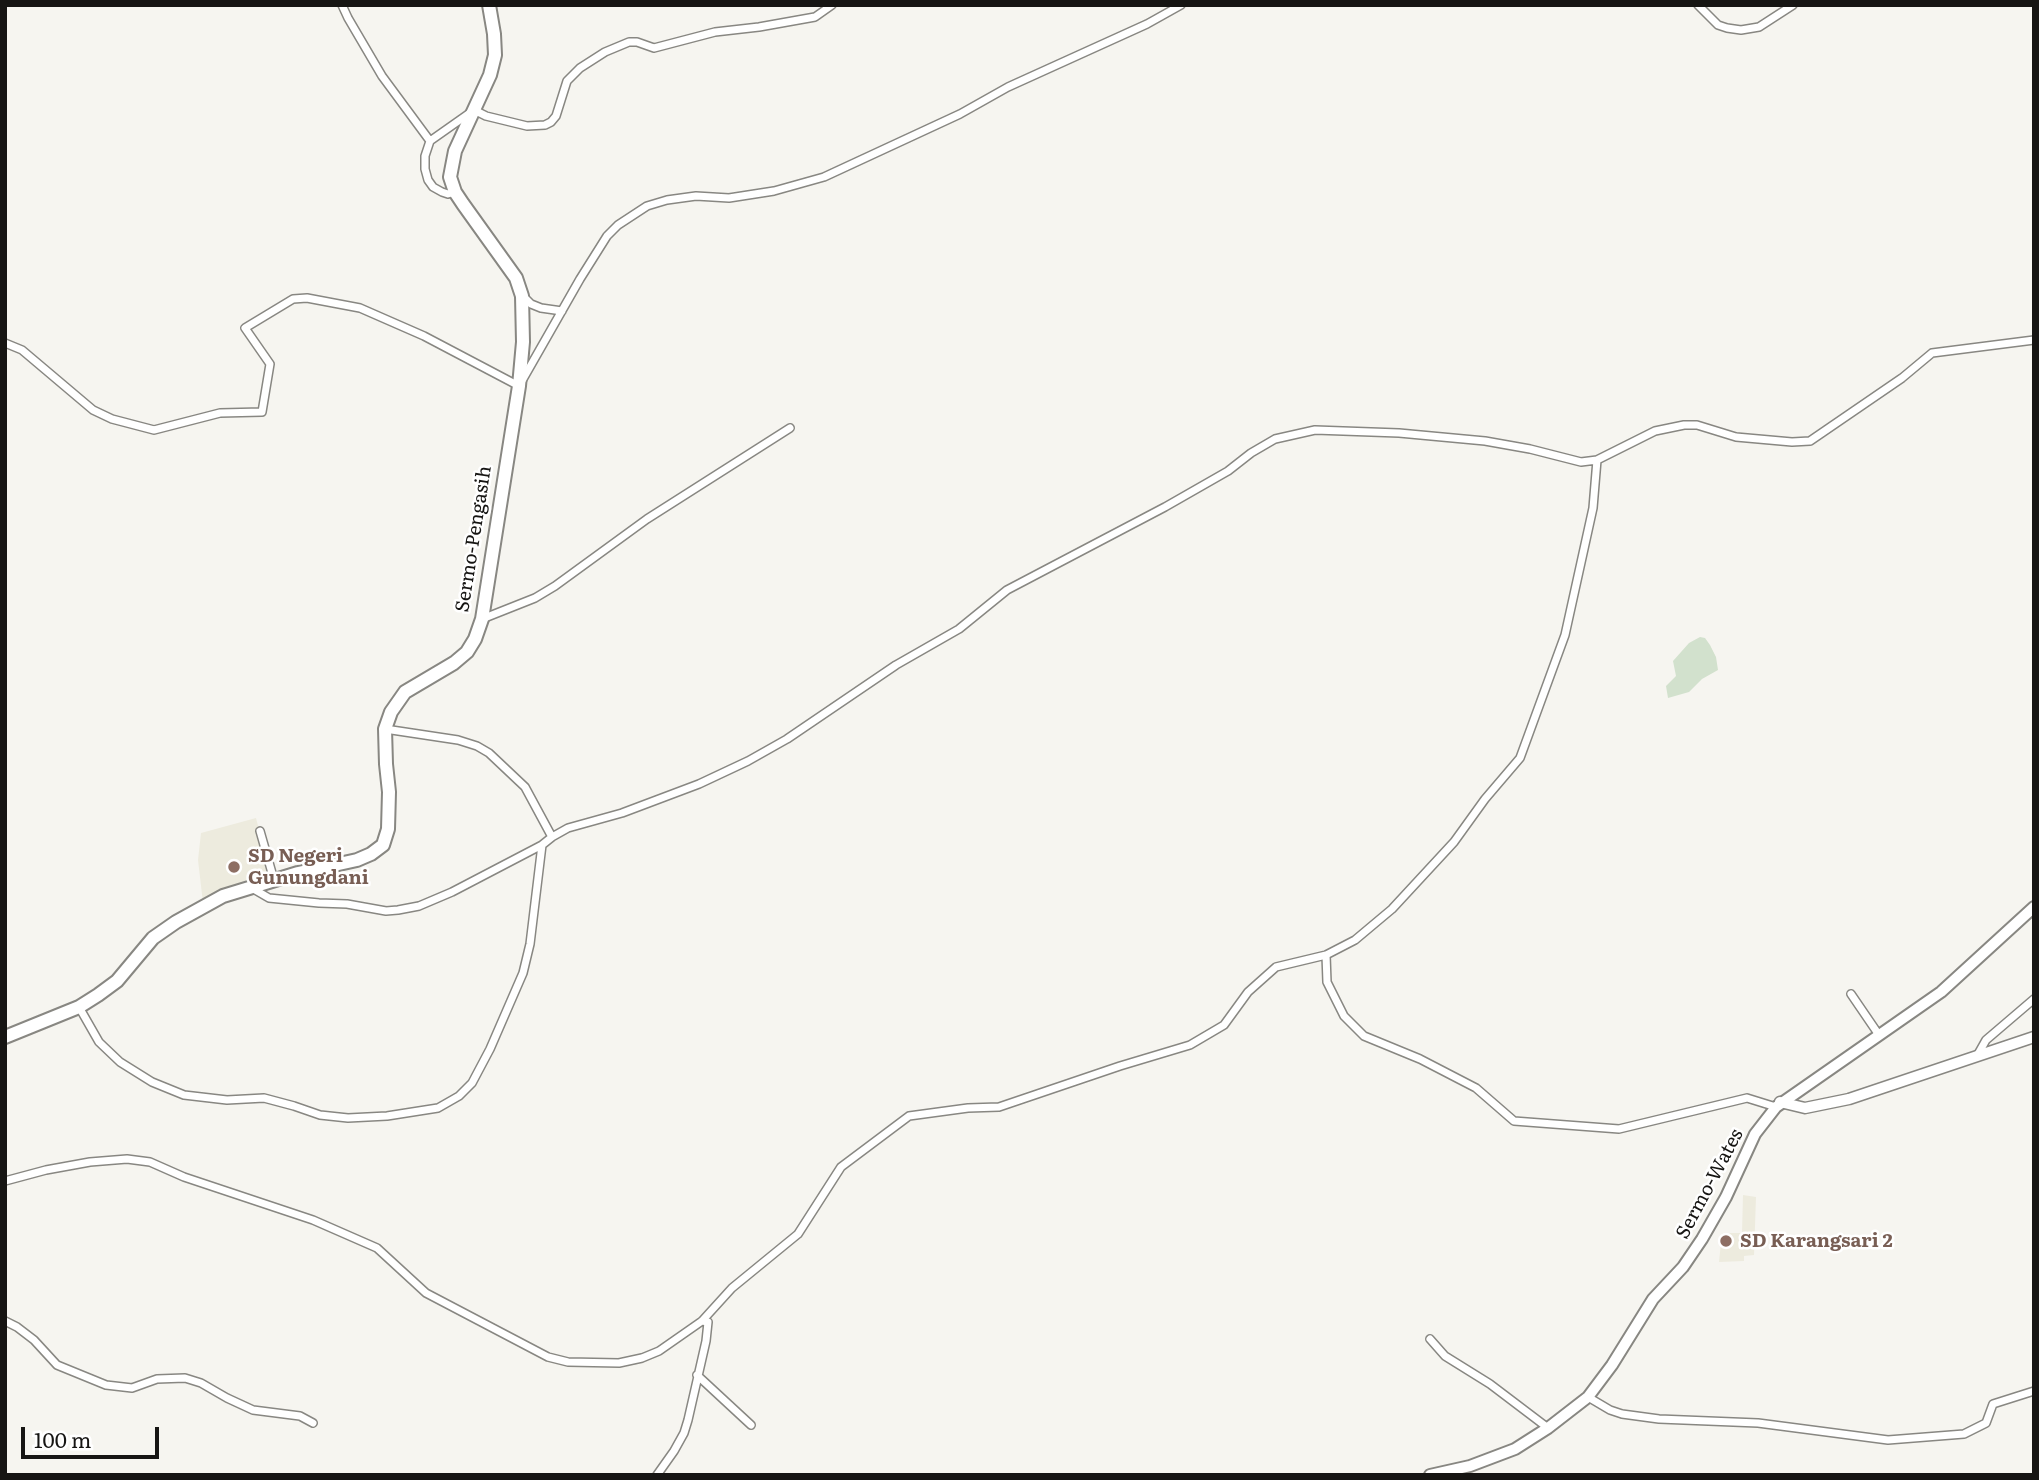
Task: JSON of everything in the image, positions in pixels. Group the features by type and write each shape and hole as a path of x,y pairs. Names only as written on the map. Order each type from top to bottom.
{"main road":[{"path":"455,192 450,177 451,165 490,75 495,55 495,34 488,5"},
{"name":"Sermo-Pengasih","path":"5,1037 79,1007 117,981 153,938 214,901 249,887 357,860 383,845 388,829 389,792 385,729 391,712 405,692 454,663 467,652 475,639 482,619 519,386 523,296 507,263 455,192"},
{"name":"Sermo-Wates","path":"1430,1475 1470,1466 1527,1443 1587,1397 1612,1365 1653,1299 1683,1267 1702,1240 1726,1197 1755,1134 1778,1105 1941,992 2034,907"}],"street":[{"path":"342,5 383,76 430,141"},
{"path":"455,192 449,194 433,187 425,169 425,156 430,141 474,110 486,116 527,126 545,125 556,116 567,81 580,68 605,52 629,42 654,48 715,32 814,17 832,5"},
{"path":"5,343 22,350 93,410 112,419 154,430 220,413 262,412 270,364 245,328 293,299 307,298 360,308 425,336 519,386 579,279 607,236 618,225 647,206 696,196 729,198 774,191 824,177 961,114 1008,87 1147,24 1181,5"},
{"path":"1698,5 1718,25 1741,30 1759,27 1793,5"},
{"path":"523,296 531,304 541,308 562,311"},
{"path":"249,887 269,898 347,904 386,911 419,906 452,892 542,845 568,828 622,813 748,761 787,739 896,664 959,629 1007,590 1165,507 1228,471 1275,439 1315,430 1399,433 1485,441 1581,462 1597,460 1655,431 1684,425 1697,425 1736,437 1810,441 1902,378 1932,353 2034,340"},
{"path":"482,619 536,598 647,519 790,428"},
{"path":"5,1181 90,1162 127,1158 150,1162 184,1177 313,1220 377,1248 426,1293 548,1357 568,1362 619,1363 659,1351 702,1321 732,1288 798,1234 841,1167 909,1116 999,1107 1191,1045 1224,1025 1248,992 1276,967 1326,955 1355,940 1392,909 1454,842 1485,799 1520,758 1564,635 1593,508 1597,460"},
{"path":"385,729 458,740 489,753 525,788 552,837"},
{"path":"260,831 274,880"},
{"path":"79,1007 99,1042 120,1062 152,1082 184,1095 227,1100 264,1098 320,1115 348,1118 387,1116 438,1108 459,1096 472,1083 523,973 530,944 542,845"},
{"path":"1326,955 1327,982 1344,1016 1364,1036 1420,1059 1476,1088 1514,1121 1619,1129 1747,1098 1805,1108 1849,1099 2034,1038"},
{"path":"1851,994 1879,1035"},
{"path":"1977,1057 1986,1040 2034,999"},
{"path":"5,1321 34,1340 57,1365 106,1385 132,1388 157,1380 186,1378 253,1410 300,1416 313,1423"},
{"path":"657,1475 684,1433 708,1328 708,1322 702,1321"},
{"path":"1430,1339 1445,1356 1490,1384 1548,1428"},
{"path":"697,1375 751,1425"},
{"path":"1587,1397 1622,1414 1659,1419 1758,1423 1888,1440 1964,1434 1986,1423 1993,1404 2034,1391"}],"shaded area":[{"name":"SD Negeri Gunungdani","path":"256,818 271,875 203,903 198,860 201,833"},
{"path":"1743,1195 1756,1197 1754,1255 1744,1256 1744,1261 1719,1262 1722,1233 1742,1233"}],"green space":[{"path":"1700,637 1705,638 1710,645 1718,670 1702,679 1689,692 1668,698 1666,686 1676,676 1673,661 1689,643"}],"place":[{"name":"SD Negeri Gunungdani","path":"234,867"},
{"name":"SD Karangsari 2","path":"1726,1241"}]}
